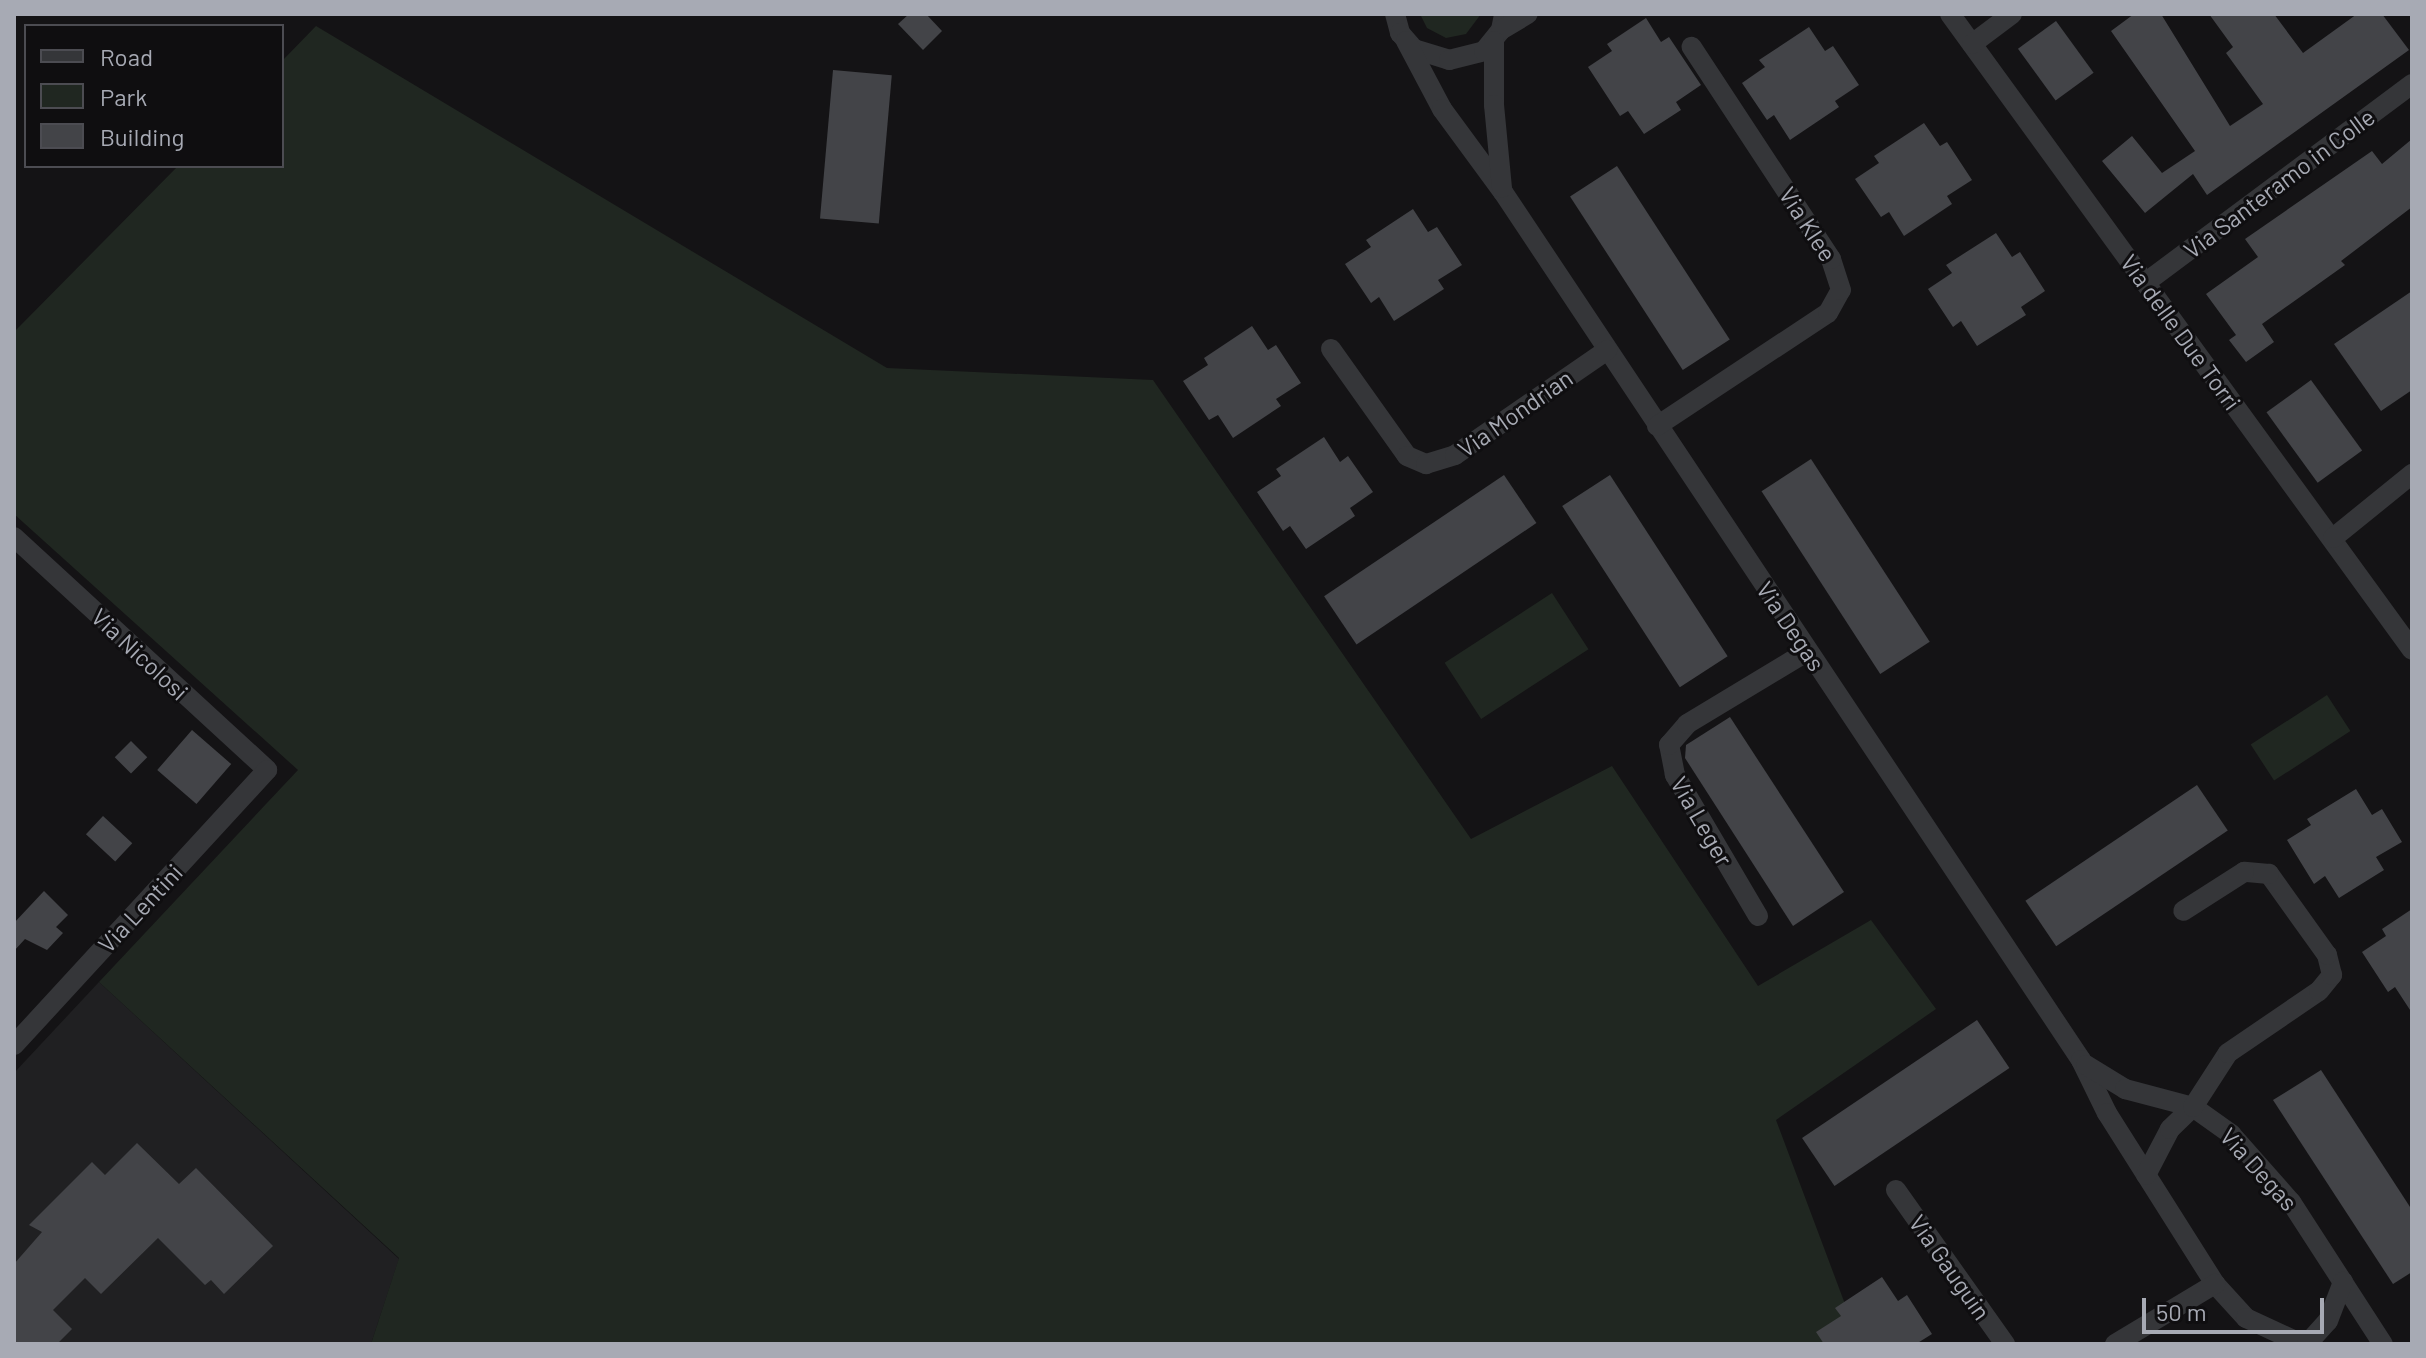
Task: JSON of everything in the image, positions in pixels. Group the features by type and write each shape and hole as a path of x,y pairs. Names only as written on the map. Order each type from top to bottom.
{"street":[{"path":"1406,41 1422,54 1449,60 1474,56 1500,28 1528,14"},
{"name":"Via delle Due Torri","path":"1950,14 2412,650"},
{"path":"1972,44 2012,14"},
{"name":"Via Degas","path":"1393,17 1434,96 1503,192 2081,1060 2146,1175 2215,1284 2246,1318 2304,1344"},
{"name":"Via Degas","path":"1500,28 1495,132 1503,192"},
{"name":"Via Klee","path":"1657,426 1828,313 1841,290 1831,259 1692,47"},
{"name":"Via Santeramo in Colle","path":"2145,283 2412,84"},
{"name":"Via Mondrian","path":"1331,349 1407,456 1426,464 1449,459 1607,350"},
{"path":"2333,538 2412,474"},
{"name":"Via Nicolosi","path":"14,537 267,770"},
{"name":"Via Leger","path":"1758,916 1675,775 1669,745 1687,724 1808,651"},
{"name":"Via Lentini","path":"14,1045 267,770"},
{"path":"2146,1175 2170,1129 2193,1107 2228,1053 2319,991 2332,968 2280,883 2269,874 2244,872 2183,911"},
{"name":"Via Degas","path":"2081,1060 2114,1084 2193,1107 2224,1128 2268,1173 2383,1344"},
{"name":"Via Gauguin","path":"1896,1190 2005,1344"},
{"path":"2304,1344 2328,1321 2343,1282"},
{"path":"2115,1344 2215,1284"}],"shaded area":[{"path":"99,982 399,1259 371,1344 14,1344 14,1073"}],"green space":[{"path":"1420,14 1481,14 1466,34 1446,38 1427,28"},
{"path":"316,26 887,368 1153,380 1471,839 1612,766 1758,986 1871,920 1936,1009 1776,1120 1860,1344 371,1344 399,1258 99,982 298,770 14,514 14,332 176,168 284,168 284,59"},
{"path":"1552,593 1588,649 1481,719 1445,663"},
{"path":"2327,695 2350,731 2274,781 2251,745"}],"building":[{"path":"909,14 926,14 942,31 923,50 898,24"},
{"path":"2134,14 2161,14 2230,126 2263,104 2226,53 2233,47 2209,14 2274,14 2303,53 2357,14 2382,14 2409,50 2207,195 2193,174 2145,213 2102,161 2132,136 2162,173 2195,151 2111,31"},
{"path":"1646,18 1661,42 1669,37 1701,85 1676,102 1681,110 1644,134 1628,111 1620,116 1588,67 1612,51 1607,44"},
{"path":"2056,21 2094,73 2056,100 2018,49"},
{"path":"1809,27 1825,51 1833,46 1859,85 1835,101 1839,107 1790,140 1774,115 1767,120 1742,83 1765,67 1759,60"},
{"path":"833,70 892,75 879,224 820,218"},
{"path":"1924,123 1940,146 1947,142 1972,180 1947,196 1952,204 1904,236 1889,212 1881,217 1855,179 1879,163 1874,156"},
{"path":"2412,139 2412,207 2341,261 2345,265 2262,324 2274,342 2246,362 2229,340 2236,335 2206,294 2258,257 2245,239 2372,151 2382,164"},
{"path":"1617,166 1730,340 1683,370 1570,196"},
{"path":"1413,209 1428,232 1437,227 1462,265 1438,280 1444,289 1394,321 1379,297 1371,303 1345,264 1371,247 1366,240"},
{"path":"1996,233 2012,257 2020,252 2045,291 2021,307 2026,315 1977,346 1961,321 1953,327 1928,289 1952,273 1946,265"},
{"path":"2412,291 2412,390 2381,411 2334,344"},
{"path":"1252,326 1268,350 1276,345 1301,383 1276,399 1281,406 1233,438 1218,415 1209,420 1183,381 1208,365 1204,358"},
{"path":"2311,380 2362,450 2318,483 2267,412"},
{"path":"1324,437 1340,462 1348,456 1373,492 1350,508 1355,516 1306,549 1290,526 1283,531 1257,492 1281,476 1276,469"},
{"path":"1811,459 1930,642 1880,674 1762,491"},
{"path":"1504,475 1536,523 1357,644 1324,596"},
{"path":"1610,475 1728,656 1680,687 1562,506"},
{"path":"1730,717 1844,892 1793,926 1685,758 1686,745"},
{"path":"192,730 231,764 196,804 157,770"},
{"path":"131,741 147,757 131,774 115,757"},
{"path":"2197,785 2228,831 2056,946 2025,901"},
{"path":"2356,789 2372,815 2382,809 2402,842 2376,857 2384,870 2339,898 2325,876 2314,884 2287,840 2311,825 2307,819"},
{"path":"103,816 132,843 115,862 86,834"},
{"path":"44,891 68,915 56,927 63,933 47,950 25,939 14,951 14,923"},
{"path":"2412,909 2412,1013 2395,987 2388,992 2362,952 2386,936 2382,929"},
{"path":"1977,1020 2009,1068 1835,1186 1802,1138"},
{"path":"2321,1070 2412,1210 2412,1272 2393,1284 2273,1100"},
{"path":"137,1143 179,1184 196,1168 273,1246 224,1294 211,1280 205,1285 158,1238 101,1294 85,1278 53,1310 72,1329 57,1344 14,1344 14,1264 42,1232 29,1225 92,1162 105,1175"},
{"path":"1882,1277 1898,1301 1907,1295 1932,1334 1916,1344 1824,1344 1816,1332 1841,1316 1835,1308"}]}
